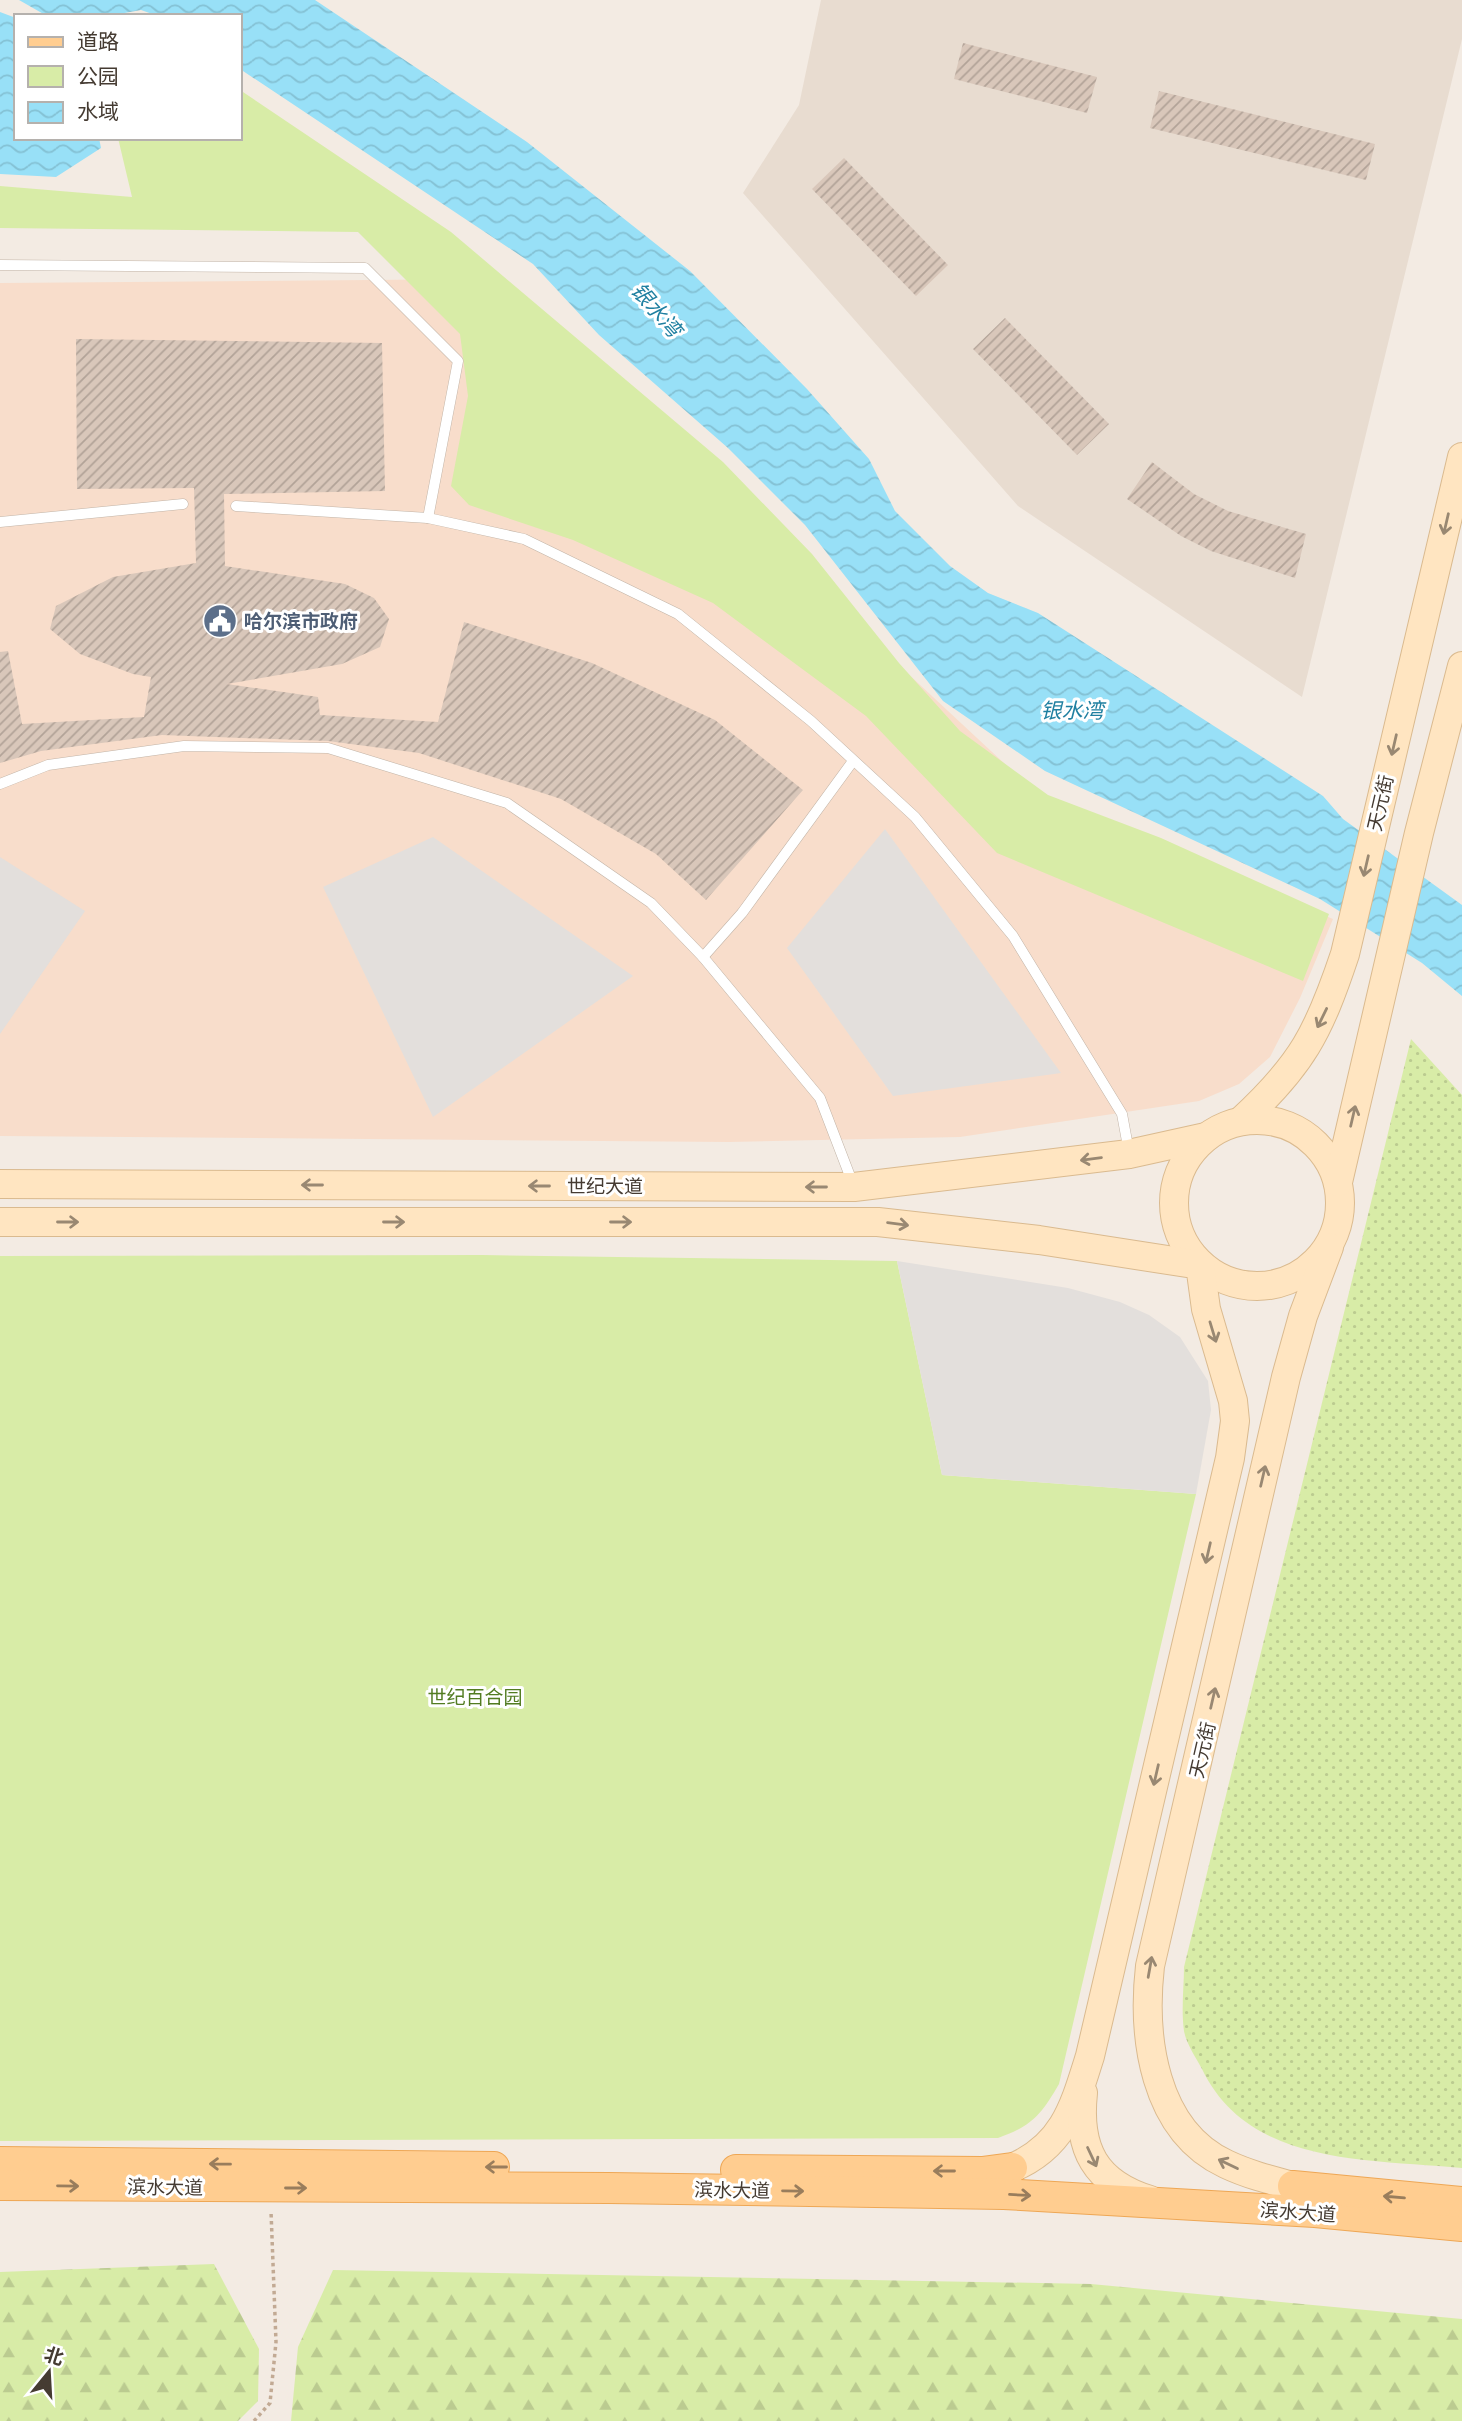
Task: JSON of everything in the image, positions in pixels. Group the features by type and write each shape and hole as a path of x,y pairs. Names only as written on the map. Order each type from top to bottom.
{"main road":[{"name":"天元街","path":"1241,1121 1273,1091 1304,1054 1327,1010 1345,954 1462,457"},
{"path":"1338,1182 1327,1158 1310,1139 1286,1125 1261,1120 1241,1121 1206,1137 1183,1165 1173,1199 1180,1235 1200,1265 1218,1277 1244,1286 1268,1286 1303,1273 1329,1247 1339,1216 1338,1182 1419,833 1462,666"},
{"name":"世纪大道","path":"0,1184 854,1187 1129,1154 1206,1137"},
{"name":"世纪大道","path":"0,1223 878,1222 1039,1240 1200,1265"},
{"name":"天元街","path":"1293,2186 1224,2163 1201,2147 1184,2128 1159,2082 1149,2054 1147,1994 1150,1966 1286,1377 1303,1315 1329,1247"},
{"name":"天元街","path":"1012,2168 1034,2159 1059,2135 1087,2066 1230,1458 1235,1421 1233,1401 1206,1309 1200,1265"},
{"path":"1087,2066 1082,2117 1092,2160 1109,2182 1120,2190 1161,2203"},
{"name":"滨水大道","path":"0,2162 982,2172 1012,2168"},
{"name":"滨水大道","path":"0,2185 609,2188 1004,2194 1462,2225"},
{"name":"滨水大道","path":"1293,2186 1462,2202"}],"lane":[{"path":"0,265 365,268 458,362 428,518"},
{"path":"0,523 183,504"},
{"path":"236,506 428,518 524,539 678,614 810,721 915,817 1013,936 1122,1114 1129,1154"},
{"path":"0,784 48,765 184,746 328,748 507,803 651,903 704,957 820,1098 854,1187"},
{"path":"704,957 742,913 853,761"}],"path":[{"path":"254,2421 270,2403 276,2342 270,2188"}],"shaded area":[{"path":"821,0 1462,0 1462,39 1302,697 1018,506 743,193 799,105"},
{"path":"484,279 1035,792 1333,919 1300,998 1270,1057 1239,1084 1199,1101 960,1137 729,1142 0,1136 0,283"},
{"path":"885,829 1061,1073 893,1096 787,948"},
{"path":"433,837 633,976 433,1117 323,887"},
{"path":"0,857 85,911 0,1034"},
{"path":"897,1261 1068,1288 1120,1302 1149,1315 1180,1337 1208,1381 1211,1410 1196,1494 942,1475"}],"green space":[{"path":"242,91 451,232 723,462 812,554 899,663 960,731 1048,795 1161,838 1329,914 1303,981 997,853 866,716 713,603 573,540 469,505 451,486 468,396 460,334 358,232 0,228 0,186 132,197 118,140 242,140"},
{"path":"1411,1039 1462,1095 1462,2168 1352,2159 1315,2152 1281,2141 1250,2125 1223,2101 1202,2069 1187,2040 1183,2015 1184,1967"},
{"name":"世纪百合园","path":"482,1255 897,1261 942,1475 1196,1494 1059,2084 1041,2112 1019,2129 998,2138 0,2141 0,1256"},
{"path":"214,2264 259,2349 258,2401 238,2421 0,2421 0,2272"},
{"path":"333,2270 1091,2284 1462,2319 1462,2421 291,2421 298,2347"}],"water":[{"name":"银水湾","path":"19,0 315,0 527,142 690,271 807,389 869,459 895,511 950,566 988,593 1038,613 1323,796 1343,819 1462,905 1462,996 1422,963 1320,899 1045,771 943,701 805,525 728,448 599,335 533,264 242,70 242,14 152,14 141,10 119,14 44,14"},
{"path":"0,12 14,17 14,140 99,140 101,148 56,177 0,174"}],"building":[{"path":"963,43 1097,77 1087,113 954,79"},
{"path":"1159,91 1375,144 1366,180 1150,128"},
{"path":"844,158 948,265 916,296 812,189"},
{"path":"1005,318 1109,424 1077,455 973,349"},
{"name":"哈尔滨市政府","path":"76,339 382,343 385,491 224,494 225,566 345,584 374,598 389,619 380,647 342,664 227,684 318,697 320,715 438,722 464,622 592,663 715,720 803,790 706,900 656,854 561,799 419,753 328,741 162,735 41,751 0,763 0,652 8,651 22,724 144,717 151,677 133,674 80,654 50,629 56,606 113,577 196,563 194,488 77,489"},
{"path":"1152,462 1194,494 1228,511 1306,534 1295,578 1211,551 1181,536 1127,499"}],"place":[{"name":"哈尔滨市政府","path":"220,621"}]}
